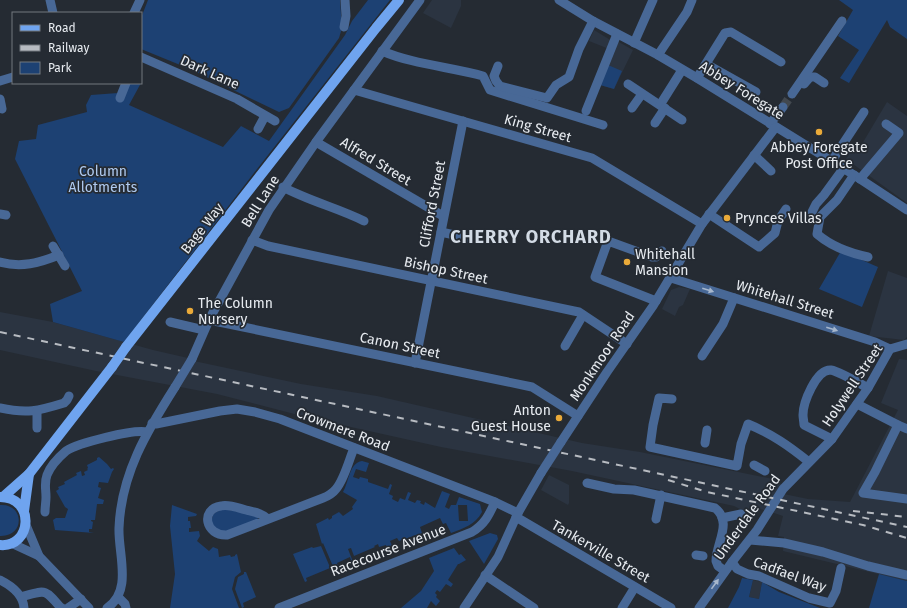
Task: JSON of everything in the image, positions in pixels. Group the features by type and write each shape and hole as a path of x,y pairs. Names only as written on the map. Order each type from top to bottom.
{"main road":[{"name":"Bage Way","path":"2,497 29,474 126,347 366,40 399,0"},
{"path":"0,552 6,544 24,532 26,525 24,511 29,474"},
{"path":"2,497 13,499 24,511"}],"street":[{"path":"50,0 53,12"},
{"path":"134,12 140,0"},
{"path":"344,27 346,16 345,0"},
{"name":"Bell Lane","path":"118,597 122,580 119,529 121,507 133,460 147,432 192,358 210,318 269,210 316,142 420,0"},
{"path":"634,43 653,0"},
{"path":"658,55 674,40 692,0"},
{"name":"Abbey Foregate","path":"561,1 593,21 658,55 697,78 905,206"},
{"path":"498,66 494,76 500,86 547,98 556,85 569,77 579,49 593,21"},
{"path":"824,83 816,77 810,77 793,95 842,22"},
{"path":"697,78 725,33 728,32 731,32 781,62"},
{"path":"586,111 617,34"},
{"path":"382,52 394,57 483,76 490,90 603,125"},
{"name":"Dark Lane","path":"142,57 237,99 275,121"},
{"path":"706,64 756,92"},
{"path":"655,123 682,70"},
{"path":"0,81 12,77"},
{"path":"120,98 126,84"},
{"path":"628,84 682,120"},
{"name":"King Street","path":"354,90 592,158 702,224"},
{"path":"632,108 642,94"},
{"path":"0,99 2,109"},
{"name":"Monkmoor Road","path":"464,608 498,557 517,515 541,473 671,278 702,224 754,155 784,108"},
{"path":"832,162 864,112"},
{"path":"258,129 266,116"},
{"name":"Clifford Street","path":"415,362 462,121"},
{"path":"868,257 850,253 834,246 817,234 820,217 899,133 886,124"},
{"name":"Alfred Street","path":"316,142 443,216"},
{"path":"754,155 771,170"},
{"path":"812,212 816,204 843,169"},
{"path":"284,187 293,193 346,212 364,221"},
{"path":"709,214 759,247 775,233 778,221 786,209"},
{"path":"440,232 468,238"},
{"name":"Bishop Street","path":"252,240 268,246 574,310 627,344"},
{"path":"656,301 595,277 608,241 652,257 656,257 662,251"},
{"path":"53,246 65,266"},
{"path":"0,262 19,265 30,264 43,262 58,255"},
{"name":"Whitehall Street","path":"671,278 875,342 890,349"},
{"path":"702,356 723,324 734,298"},
{"path":"565,346 583,315"},
{"name":"Canon Street","path":"210,318 214,321 532,387 578,416"},
{"path":"170,322 204,330"},
{"name":"Holywell Street","path":"824,448 868,388 890,349 907,344"},
{"path":"832,439 804,424 804,407 818,376 831,370 868,388"},
{"path":"0,408 37,411 64,403 68,396"},
{"path":"672,400 659,398 652,407 650,447 704,451 737,466 741,444 748,424 765,431 786,443 809,462"},
{"path":"857,404 907,429"},
{"name":"Crowmere Road","path":"152,423 156,424 237,409 255,412 280,419 495,502 517,515"},
{"path":"36,428 37,411"},
{"path":"898,425 863,493 907,499"},
{"path":"704,451 707,430"},
{"path":"45,512 50,498 45,484 47,475 56,462 66,452 75,447 118,434 133,431 147,432"},
{"path":"268,519 259,512 220,506 211,511 207,524 214,532 221,535 227,535 323,498 336,490 340,484 354,448"},
{"name":"Underdale Road","path":"699,608 725,571 750,540 783,490 824,448"},
{"path":"738,462 765,470"},
{"path":"587,483 608,488 634,490 661,495 713,507 719,511 722,518 723,531 714,558 718,566 725,571"},
{"path":"656,519 661,495"},
{"name":"Racecourse Avenue","path":"279,608 472,532 487,520 495,502"},
{"path":"722,518 741,514"},
{"name":"Tankerville Street","path":"517,515 671,608"},
{"path":"26,525 39,556 89,608"},
{"path":"750,540 784,543 907,575"},
{"path":"6,544 39,556"},
{"name":"Cadfael Way","path":"732,562 738,569 748,574 759,576 809,598 831,605 841,568"},
{"path":"486,576 534,608"},
{"path":"0,580 9,584 16,590 21,597 24,608"},
{"path":"622,608 635,587"},
{"path":"21,597 41,591 48,593 62,608"},
{"path":"107,608 115,602 118,597 125,604 126,608"},
{"path":"68,608 81,599"}],"shaded area":[{"path":"432,0 461,0 461,6 451,28 423,13"},
{"path":"594,30 612,41 609,49 589,41"},
{"path":"617,41 633,50 614,89 600,85"},
{"path":"887,102 907,116 907,203 846,159 855,146 859,149"},
{"path":"888,271 907,278 907,337 904,340 869,336"},
{"path":"679,287 690,289 683,305 679,307 675,316 662,309 671,290"},
{"path":"0,312 53,322 153,350 188,358 194,361 301,384 377,396 582,443 640,452 778,480 782,486 779,493 808,499 850,502 898,410 881,403 899,359 907,360 907,581 783,551 784,537 778,536 783,516 768,511 759,509 754,516 734,506 572,471 441,447 306,417 217,394 96,371 0,350"},
{"path":"549,475 569,485 568,505 541,490"},
{"path":"753,580 762,582 759,599 749,597"}],"green space":[{"path":"148,0 340,0 342,28 339,38 289,108 279,112 190,69 142,49 142,15"},
{"name":"Column Allotments","path":"368,0 390,0 257,169 124,342 53,322 50,304 82,291 15,159 19,141 36,139 38,125 87,112 86,105 91,95 118,93 122,84 140,84 129,105 223,147 241,126 269,141 345,35 352,21"},
{"path":"839,0 907,0 907,39 890,27 887,20 849,83 840,78 859,50 838,36 853,10"},
{"path":"608,65 622,71 614,89 600,85"},
{"path":"841,251 878,267 862,307 819,289"},
{"path":"99,457 111,469 114,469 108,483 99,482 98,487 101,488 98,498 104,500 103,504 97,504 95,520 91,520 93,522 92,529 89,529 89,532 94,533 55,530 53,520 56,518 65,518 68,509 65,507 56,491 59,489 58,487 65,484 64,482 77,475 76,473 81,471 82,476 85,475 84,472 88,470 87,465 97,460"},
{"path":"362,461 369,463 366,472 356,469 353,477 368,479 368,482 388,489 390,484 392,485 389,494 393,496 392,499 398,502 400,498 405,500 408,492 411,493 408,500 415,503 417,500 421,501 420,503 424,505 425,502 435,508 442,491 450,494 445,507 449,509 451,505 456,505 459,497 480,504 482,512 473,523 465,528 451,533 446,523 443,524 440,518 420,527 422,533 420,534 421,537 418,539 416,535 399,541 397,538 390,541 393,548 388,550 386,545 379,547 378,544 374,546 375,547 354,556 351,548 348,549 353,562 352,563 350,557 337,563 339,569 335,571 323,543 322,544 316,524 328,518 329,520 332,516 339,512 343,516 353,509 352,507 357,500 343,492 354,465","holes":["458,505 467,505 468,521 459,521"]},
{"path":"0,505 8,506 14,509 19,520 18,526 8,535 0,536"},
{"path":"172,505 197,514 196,516 188,517 191,528 189,528 189,532 199,531 200,536 197,541 209,551 213,547 218,549 219,557 230,555 231,557 237,554 241,572 235,577 232,589 239,608 170,608 175,574 170,526"},
{"path":"223,509 257,515 258,519 226,533 212,527 214,513"},
{"path":"490,533 497,535 498,539 484,564 469,541"},
{"path":"321,546 332,572 330,568 306,578 307,581 305,582 293,554 312,547"},
{"path":"454,548 459,555 461,554 466,560 458,564 448,580 453,584 451,587 446,584 440,592 437,590 435,593 437,595 436,597 440,601 436,606 431,601 427,608 401,608 421,591 434,571 429,558"},
{"path":"244,572 246,572 256,597 243,603 244,607 242,608 235,589 238,577 244,574"},
{"path":"879,574 907,581 907,608 869,608"},
{"path":"742,578 753,580 749,597 759,599 762,582 779,592 820,608 728,608"}],"tunnel":[{"path":"783,107 792,94"}],"railway":[{"path":"0,332 907,527"},
{"path":"668,480 707,492 863,525 907,538"},
{"path":"853,511 907,517"}],"place":[{"name":"Abbey Foregate Post Office","path":"819,132"},
{"name":"Prynces Villas","path":"727,218"},
{"name":"Whitehall Mansion","path":"627,262"},
{"name":"The Column Nursery","path":"190,311"},
{"name":"Anton Guest House","path":"559,418"}],"district":[{"name":"CHERRY ORCHARD","path":"531,237"}]}
